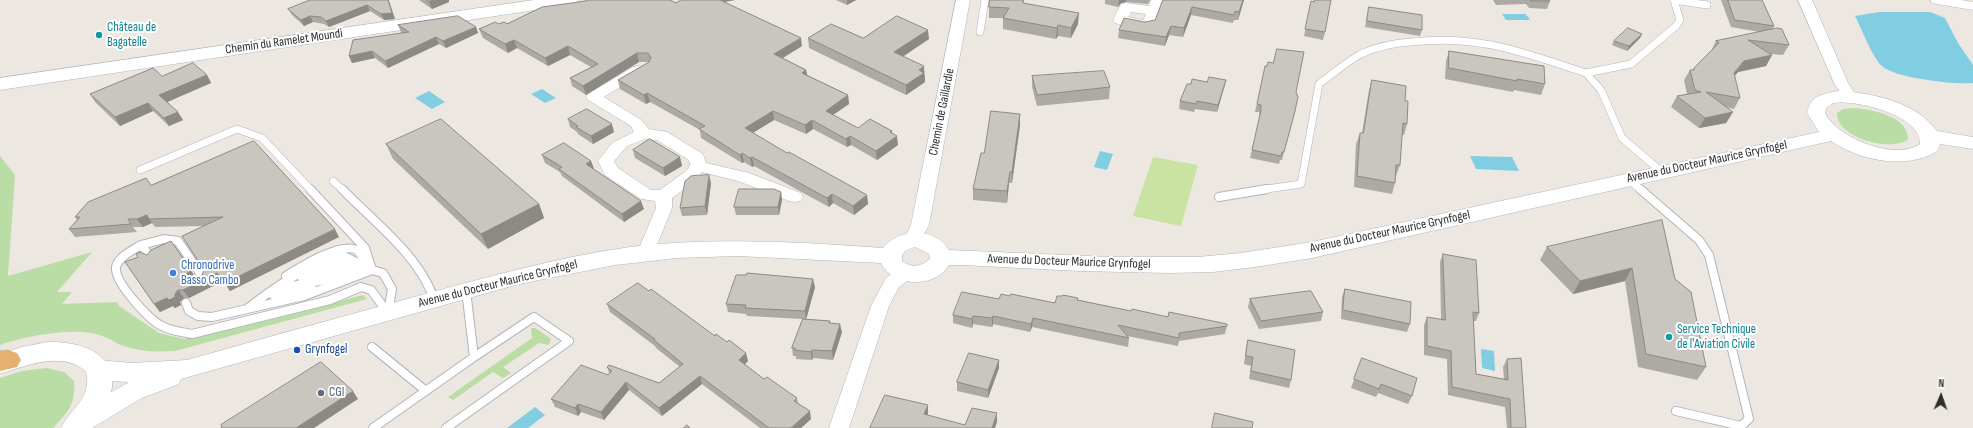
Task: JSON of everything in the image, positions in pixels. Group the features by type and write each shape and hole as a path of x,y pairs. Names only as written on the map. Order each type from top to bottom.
{"main road":[{"name":"Chemin du Ramelet Moundi","path":"0,84 569,0"},
{"path":"3,362 33,354 56,352 75,354 89,359 98,369 101,384 96,402 78,424"}],"street":[{"name":"Chemin de Gaillardie","path":"920,235 964,0"},
{"path":"1805,0 1841,83 1850,97"},
{"path":"1937,0 1973,6"},
{"path":"644,134 636,123 593,97 645,66"},
{"path":"1930,136 1930,146 1925,152 1914,156 1901,156 1867,150 1833,135 1822,124 1816,113 1818,104 1827,99 1850,97 1880,103 1898,110 1914,119 1930,136 1973,143"},
{"path":"644,134 661,135 683,148 697,158 698,166 692,175 663,196 647,195 611,171 606,161 611,151 628,138 644,134"},
{"name":"Avenue du Docteur Maurice Grynfogel","path":"940,258 962,257 1143,266 1200,265 1254,260 1312,250 1628,179 1833,135"},
{"path":"698,166 743,177 795,197"},
{"path":"646,253 664,208 663,196"},
{"path":"920,235 934,245 939,251 940,258 936,266 928,272 916,275 904,274 895,269 890,263 889,256 893,248 902,242 920,235"},
{"name":"Avenue du Docteur Maurice Grynfogel","path":"78,424 133,392 186,369 466,290 574,264 646,253 703,249 755,249 889,256"},
{"path":"839,428 880,306 892,283 904,274"},
{"name":"Avenue du Docteur Maurice Grynfogel","path":"98,369 114,373 146,373 186,369"}],"lane":[{"path":"980,32 985,0"},
{"path":"1586,73 1631,64 1676,26 1680,20 1674,0 1707,5"},
{"path":"1219,197 1301,184 1319,84 1365,52 1407,41 1434,39 1476,42 1522,51 1586,73 1601,90 1622,138 1662,172"},
{"path":"140,170 237,129 262,138 365,248 372,270"},
{"path":"1628,179 1698,240 1709,255 1749,419 1741,426 1676,411"},
{"path":"333,181 414,261 430,287 434,300"},
{"path":"195,286 204,279 178,241 172,238 158,239 141,245 126,255 117,265 116,274 121,283 154,322 171,330 192,334 330,300 361,287 372,290 378,301 388,313"},
{"path":"141,245 151,257"},
{"path":"244,311 288,275 330,253 352,248 359,252 372,270"},
{"path":"244,311 283,283 312,269 335,264 382,273 392,289 388,313"},
{"path":"186,303 189,312 198,316 212,317 244,311 304,296 372,270"},
{"path":"244,311 292,286 372,270"},
{"path":"466,290 474,357"},
{"path":"373,428 534,317 570,341 446,428"},
{"path":"372,347 426,391"}],"green space":[{"path":"1853,108 1878,112 1895,119 1906,131 1908,139 1900,143 1878,144 1855,136 1845,130 1839,122 1837,113 1843,109"},
{"path":"0,156 15,175 8,276 92,252 57,292 72,292 62,304 117,302 119,306 159,333 184,339 269,320 363,295 367,299 175,351 137,349 121,345 102,336 79,332 51,333 23,338 0,345"},
{"path":"1153,157 1198,165 1181,226 1133,216"},
{"path":"531,328 535,328 551,339 549,345 539,343 503,367 511,373 503,378 493,372 453,400 448,397 532,338"},
{"path":"46,368 64,372 74,381 74,396 67,412 53,428 0,428 0,378 22,371"}],"water":[{"path":"1879,12 1930,12 1945,18 1958,43 1973,65 1973,83 1953,83 1926,80 1890,71 1883,67 1871,50 1855,16"},
{"path":"1502,14 1525,14 1530,19 1506,20"},
{"path":"542,89 556,98 545,103 531,94"},
{"path":"429,91 445,102 432,109 415,98"},
{"path":"1100,151 1113,154 1107,170 1094,167"},
{"path":"1470,156 1512,157 1519,171 1476,169"},
{"path":"1481,349 1494,351 1495,371 1482,368"},
{"path":"535,407 545,415 528,428 507,428"}],"building":[{"path":"310,0 388,0 392,13 381,14 367,5 326,21 321,17 310,16 301,20 288,9"},
{"path":"586,0 670,0 676,3 681,0 720,0 801,38 774,54 806,70 802,73 848,95 826,111 858,128 870,119 892,131 890,132 897,136 876,151 850,136 846,139 812,120 805,125 773,111 745,128 787,153 789,152 867,195 853,206 832,194 827,198 752,157 750,158 742,153 740,155 699,129 705,126 647,93 644,95 618,80 649,62 651,57 648,53 637,53 583,86 570,78 598,64 568,46 545,58 514,40 505,44 479,29 495,22 499,24 504,22 507,24 542,7"},
{"path":"990,0 1023,0 1023,3 1079,13 1071,28 1058,25 1057,28 1003,18 1009,8 989,7"},
{"path":"1163,0 1243,0 1239,12 1235,11 1234,15 1192,7 1184,28 1171,26 1166,37 1119,30 1124,18 1145,22 1155,20"},
{"path":"1315,0 1331,0 1325,32 1305,29 1311,1 1314,2"},
{"path":"1549,0 1550,1 1531,1"},
{"path":"1728,0 1762,0 1774,26 1735,20"},
{"path":"1369,7 1422,15 1422,30 1367,21"},
{"path":"458,16 476,27 443,41 436,37 385,61 372,51 349,56 353,40 409,32 398,25"},
{"path":"897,16 928,30 894,52 924,66 919,70 924,73 906,85 808,38 831,24 863,38"},
{"path":"1628,28 1642,34 1629,46 1614,41"},
{"path":"1777,28 1782,29 1789,45 1748,40 1772,55 1744,61 1734,73 1740,98 1706,92 1733,112 1705,118 1677,96 1701,92 1695,90 1690,70 1694,70 1694,68 1719,43 1716,41"},
{"path":"1277,49 1304,52 1296,92 1298,97 1295,111 1284,152 1282,152 1281,156 1252,150 1261,110 1261,105 1257,104 1265,66 1267,66 1268,62 1273,63"},
{"path":"1449,51 1544,66 1545,84 1517,79 1517,81 1449,68"},
{"path":"193,63 207,75 159,95 178,112 164,118 148,103 115,117 90,94 153,68 162,76"},
{"path":"1104,71 1110,87 1037,95 1032,76"},
{"path":"1209,77 1226,80 1218,105 1197,101 1196,104 1180,101 1187,84 1191,84 1192,79 1207,82"},
{"path":"1372,80 1406,86 1405,101 1408,101 1407,124 1403,123 1400,165 1396,165 1395,183 1357,176 1360,133 1363,133"},
{"path":"587,109 612,124 591,136 576,127 578,126 568,119"},
{"path":"991,111 1020,114 1012,172 1010,172 1007,191 973,189 981,153 984,153"},
{"path":"441,119 539,204 481,234 386,144"},
{"path":"650,139 680,157 663,168 633,150"},
{"path":"254,141 335,229 225,283 217,273 183,290 178,290 175,297 169,300 167,298 154,304 125,262 138,257 136,254 140,252 147,255 151,250 171,241 191,270 184,276 185,281 188,284 193,283 202,275 204,270 182,236 223,217 149,219 147,215 137,219 128,219 131,224 69,229 80,217 75,217 88,202 146,178 151,185"},
{"path":"564,143 591,161 586,164 641,201 622,214 559,169 562,167 542,155"},
{"path":"709,175 705,206 680,208 685,181 691,176"},
{"path":"739,189 774,189 781,192 778,207 734,207"},
{"name":"Service Technique de l'Aviation Civile","path":"1662,220 1675,279 1691,292 1706,367 1646,354 1632,268 1580,281 1547,247"},
{"path":"1443,254 1476,260 1479,313 1473,312 1476,374 1508,380 1507,359 1521,358 1526,428 1511,428 1510,399 1452,387 1451,351 1427,346 1427,317 1445,320"},
{"path":"747,273 813,279 805,311 745,308 746,305 726,304 736,275 746,275"},
{"path":"638,283 649,291 651,289 715,336 716,334 727,342 729,340 746,353 739,360 764,379 767,377 797,398 794,401 810,411 791,428 769,428 700,376 659,408 626,382 601,412 578,404 575,408 551,399 581,365 608,375 612,371 607,367 609,365 659,383 683,364 654,340 655,339 607,304"},
{"path":"1345,289 1411,302 1410,324 1343,310"},
{"path":"1311,291 1323,312 1261,321 1250,299"},
{"path":"962,292 999,299 1001,294 1010,296 1011,294 1055,303 1057,296 1063,295 1078,298 1077,300 1131,311 1132,309 1168,317 1169,312 1227,324 1227,326 1179,333 1179,338 1118,325 1129,338 1033,318 1031,324 993,316 992,318 973,316 972,319 953,315"},
{"path":"803,319 830,321 829,323 840,324 832,351 812,350 811,352 795,350 795,348 792,348"},
{"path":"1248,340 1295,350 1291,380 1251,371 1253,357 1246,356"},
{"path":"969,353 999,360 988,390 957,382"},
{"path":"1362,358 1417,378 1412,396 1381,384 1379,389 1354,379"},
{"name":"CGI","path":"321,362 353,391 296,428 221,428 221,425"},
{"path":"885,395 928,405 924,414 965,425 972,408 997,413 992,428 870,428"},
{"path":"1215,413 1253,422 1252,428 1212,428"}],"place":[{"name":"Château de Bagatelle","path":"99,35"},
{"name":"Chronodrive Basso Cambo","path":"173,273"},
{"name":"Service Technique de l'Aviation Civile","path":"1669,337"},
{"name":"Grynfogel","path":"297,350"},
{"name":"CGI","path":"321,393"}]}
